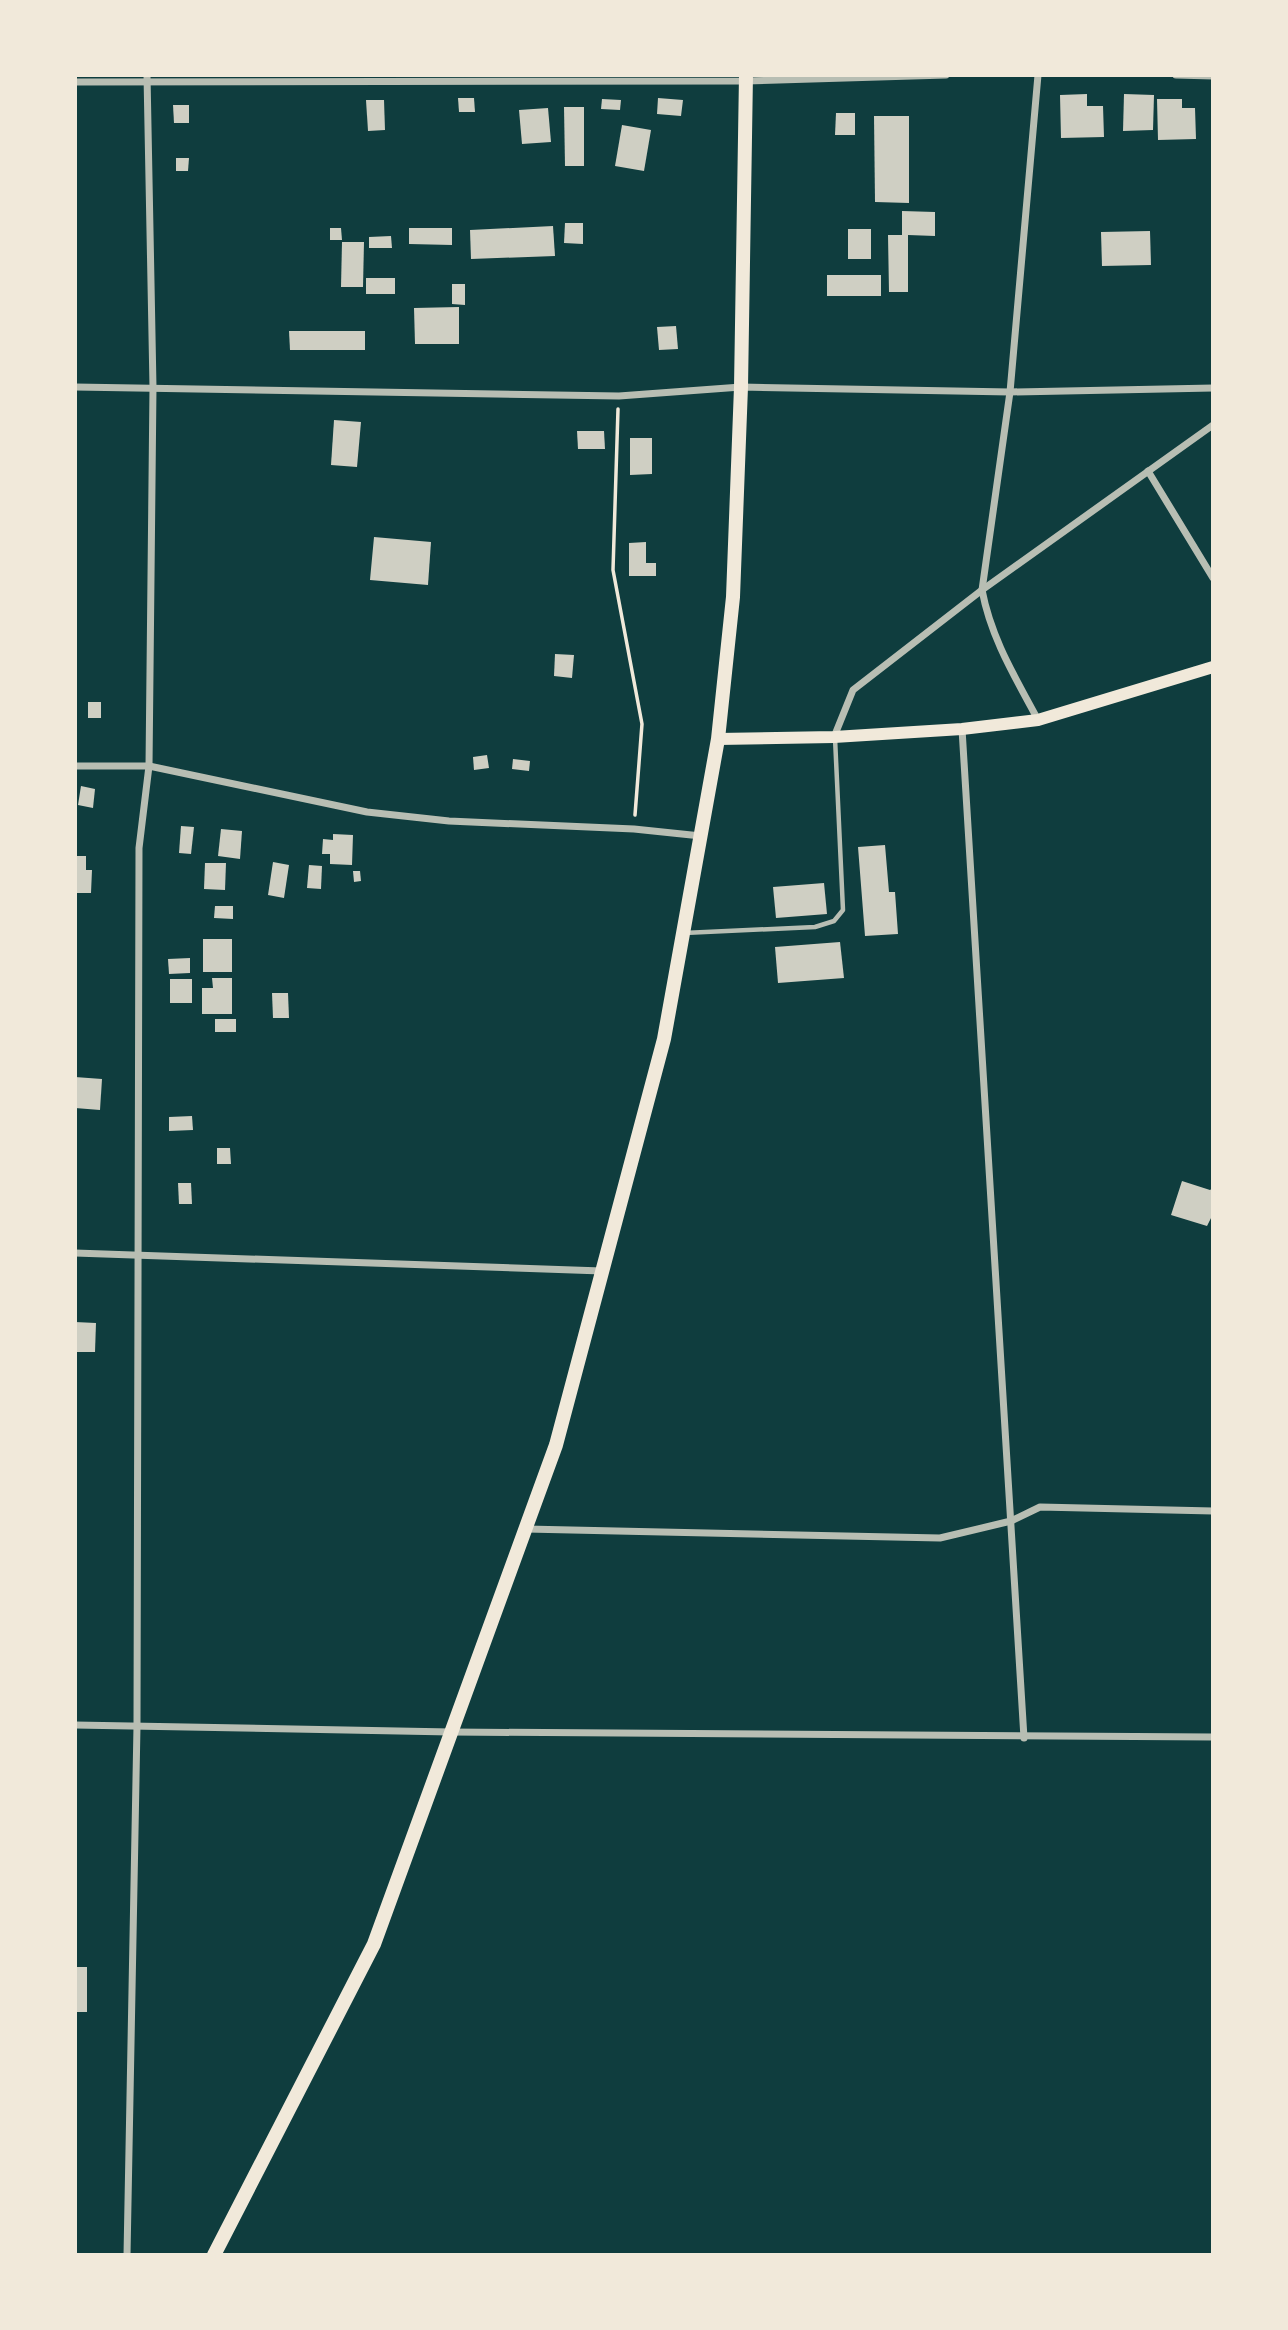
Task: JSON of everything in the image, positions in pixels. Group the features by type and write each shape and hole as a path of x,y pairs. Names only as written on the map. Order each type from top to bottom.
{"main road":[{"path":"214,2255 374,1944 556,1445 664,1039 718,739 733,597 741,387 746,78"},
{"path":"718,739 834,737 962,729 1038,720 1213,667"}],"street":[{"path":"75,82 147,79 946,75"},
{"path":"1038,75 1010,392 982,590 987,618 1038,720"},
{"path":"1176,75 1213,76"},
{"path":"127,2255 136,1726 139,848 149,766 153,387 147,79"},
{"path":"75,387 619,396 741,387 1010,392 1213,388"},
{"path":"834,737 853,690 982,590 1213,425"},
{"path":"1147,471 1213,578"},
{"path":"962,729 1024,1738"},
{"path":"75,766 149,766 367,812 449,821 634,829 701,836"},
{"path":"75,1254 602,1271"},
{"path":"525,1530 940,1538 1011,1521 1040,1507 1213,1511"},
{"path":"75,1725 451,1732 1024,1738 1213,1737"}],"lane":[{"path":"683,933 815,927 834,921 843,910 834,737"}],"path":[{"path":"619,396 613,570 642,724 634,829"}],"building":[{"path":"1087,94 1087,106 1103,106 1104,137 1061,138 1060,95"},
{"path":"1124,94 1154,95 1153,130 1123,131"},
{"path":"458,98 474,98 475,112 459,112"},
{"path":"658,98 683,100 681,116 657,114"},
{"path":"602,99 621,100 620,110 601,109"},
{"path":"1157,99 1182,99 1182,108 1195,108 1196,139 1158,140"},
{"path":"366,100 384,100 385,130 368,131"},
{"path":"173,105 189,105 189,123 174,123"},
{"path":"564,107 584,107 584,166 565,166"},
{"path":"548,108 551,142 522,144 519,110"},
{"path":"836,113 855,113 855,135 835,135"},
{"path":"874,116 909,116 909,203 875,202"},
{"path":"622,125 651,130 644,171 615,166"},
{"path":"176,158 189,158 188,171 176,171"},
{"path":"902,211 935,212 935,236 908,235 908,292 889,292 888,235 902,235"},
{"path":"565,223 583,223 583,244 564,243"},
{"path":"553,226 555,256 471,259 470,230"},
{"path":"330,228 341,228 342,240 330,240"},
{"path":"409,228 452,228 452,245 409,244"},
{"path":"848,229 871,229 871,259 848,259"},
{"path":"1150,231 1151,265 1102,266 1101,232"},
{"path":"391,236 392,248 369,248 369,237"},
{"path":"342,242 364,242 363,287 341,287"},
{"path":"827,275 881,275 881,296 827,296"},
{"path":"366,278 395,278 395,294 366,294"},
{"path":"452,284 465,284 465,305 452,304"},
{"path":"459,307 459,344 415,344 414,308"},
{"path":"676,326 678,349 659,350 657,327"},
{"path":"289,331 365,331 365,350 290,350"},
{"path":"334,420 361,422 357,467 331,465"},
{"path":"577,431 604,431 605,449 578,449"},
{"path":"630,438 652,438 652,474 630,475"},
{"path":"374,537 431,542 428,585 370,580"},
{"path":"646,542 646,563 656,563 656,576 629,576 629,543"},
{"path":"555,654 574,655 572,678 554,676"},
{"path":"88,702 101,702 101,718 88,718"},
{"path":"487,755 489,768 474,770 473,757"},
{"path":"513,759 530,761 529,771 512,769"},
{"path":"81,786 95,789 93,808 78,805"},
{"path":"181,826 194,827 191,854 179,853"},
{"path":"221,829 242,831 240,859 218,856"},
{"path":"333,834 353,835 352,865 330,864 330,854 322,854 323,839 333,840"},
{"path":"885,845 889,892 895,892 898,934 865,936 858,847"},
{"path":"75,856 86,856 86,870 92,870 91,893 75,893"},
{"path":"273,862 289,865 284,898 268,895"},
{"path":"205,863 226,863 225,890 204,889"},
{"path":"309,865 322,866 321,889 307,888"},
{"path":"353,871 360,871 361,881 354,882"},
{"path":"824,883 827,914 776,918 773,887"},
{"path":"215,906 233,906 233,919 214,918"},
{"path":"203,939 232,939 232,972 203,972"},
{"path":"840,942 844,978 778,983 775,947"},
{"path":"190,958 190,973 169,974 168,959"},
{"path":"212,978 232,978 232,1014 202,1014 202,988 213,988"},
{"path":"170,979 192,979 192,1003 170,1003"},
{"path":"272,993 288,993 289,1018 273,1018"},
{"path":"215,1019 236,1019 236,1032 215,1032"},
{"path":"75,1077 102,1079 100,1110 75,1108"},
{"path":"192,1116 193,1130 169,1131 169,1117"},
{"path":"217,1148 230,1148 231,1164 217,1164"},
{"path":"1182,1181 1210,1190 1213,1188 1213,1214 1207,1226 1171,1215"},
{"path":"178,1183 191,1183 192,1204 179,1204"},
{"path":"75,1322 96,1323 95,1352 75,1352"},
{"path":"75,1967 87,1967 87,2012 75,2012"}]}
